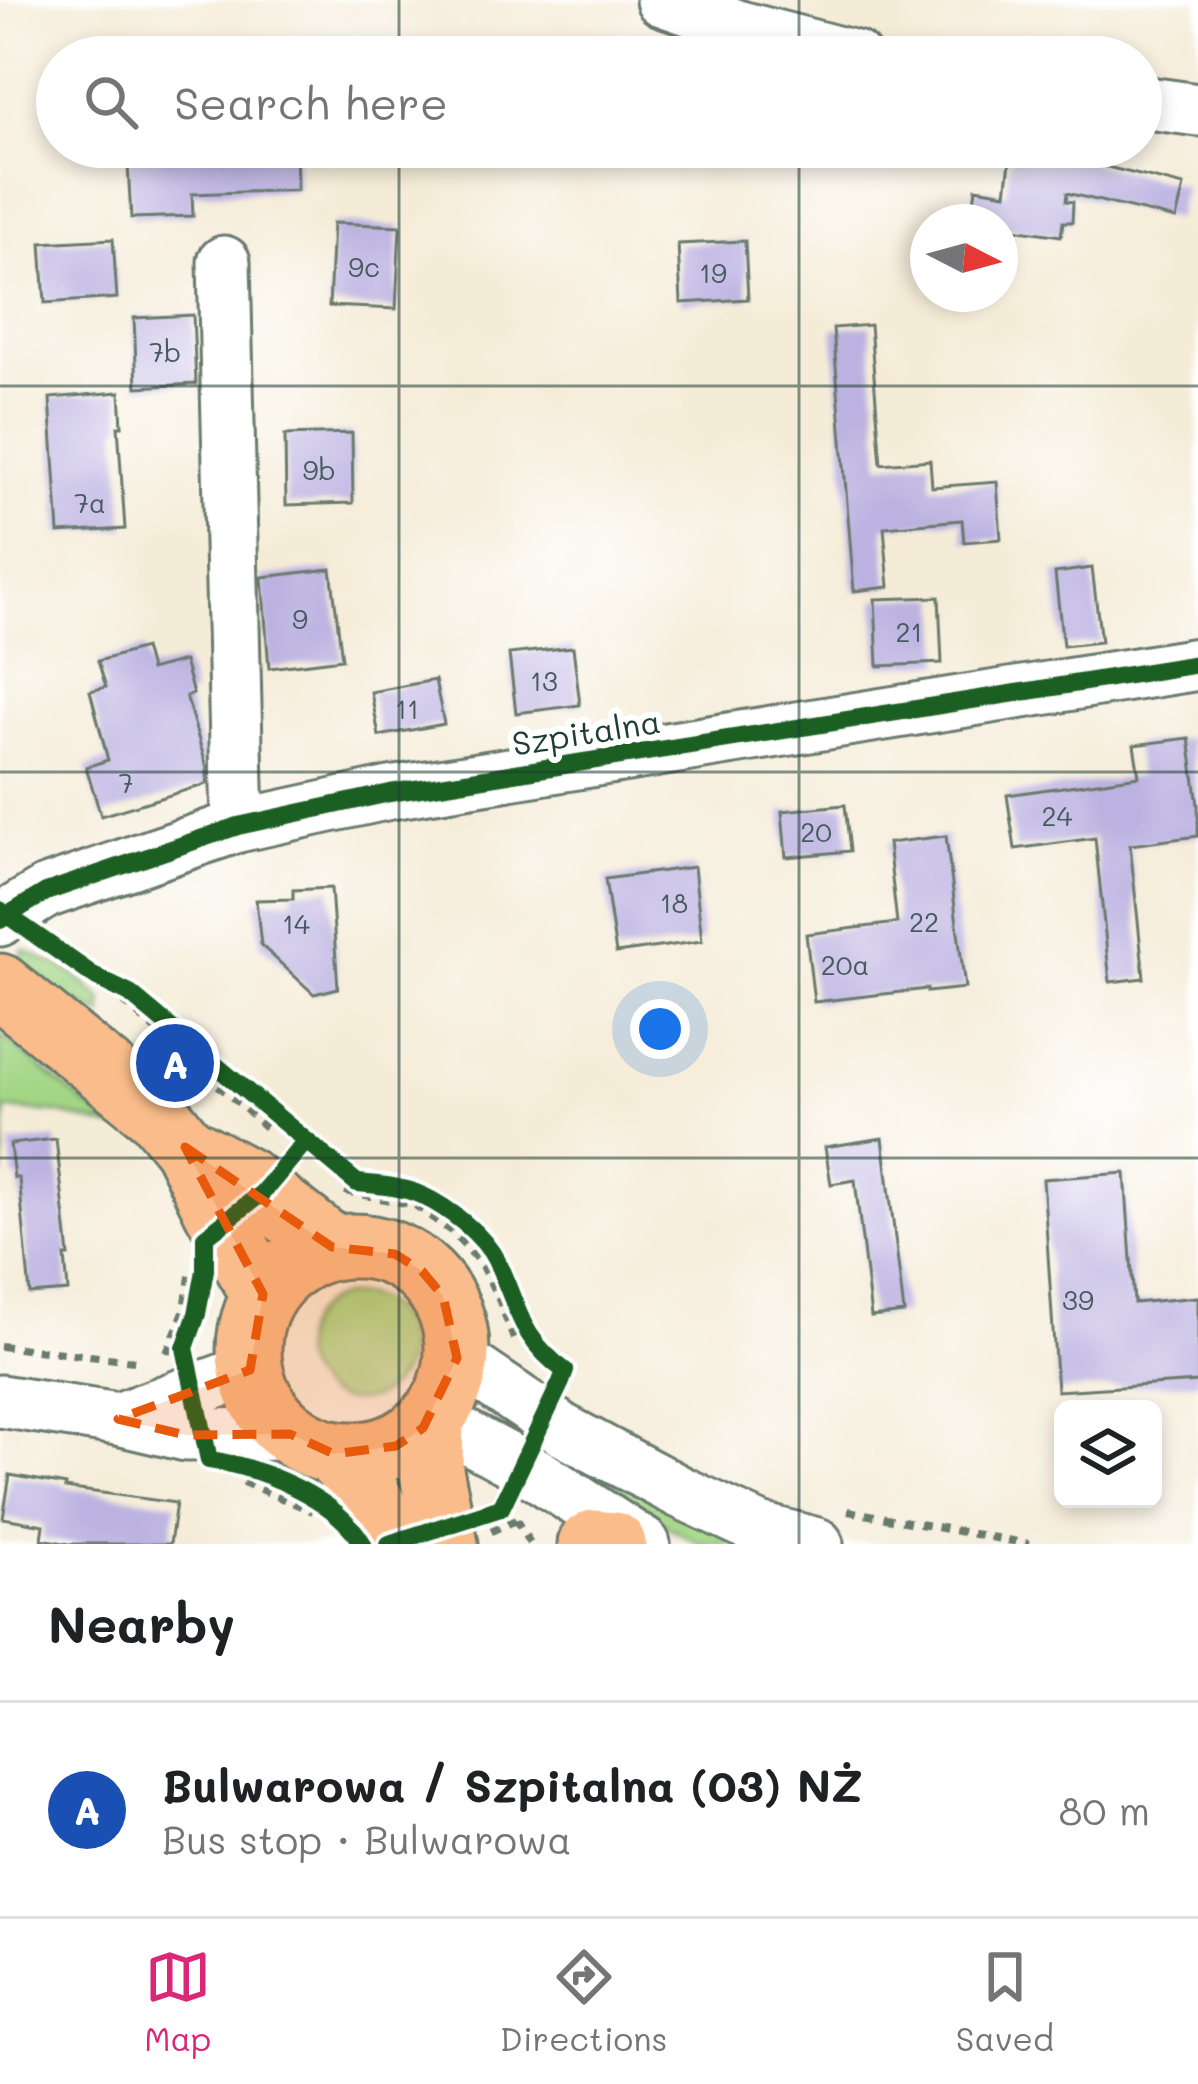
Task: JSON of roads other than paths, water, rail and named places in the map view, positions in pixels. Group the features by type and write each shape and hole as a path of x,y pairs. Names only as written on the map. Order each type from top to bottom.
{"main road":[{"path":"0,986 158,1114 185,1147 246,1180 337,1219 364,1245 395,1253 422,1271 443,1296 455,1326 457,1358 450,1390 432,1418 396,1446 318,1465"},
{"path":"185,1147 208,1245 263,1294"},
{"path":"337,1219 263,1294 248,1344 217,1398 264,1406 318,1465 365,1488 394,1544"},
{"path":"432,1418 431,1470 446,1544"},
{"path":"590,1544 614,1544"}],"street":[{"path":"662,0 774,36"},
{"path":"1162,104 1198,110"},
{"path":"224,262 238,826"},
{"name":"Szpitalna","path":"0,920 46,892 238,826 390,793 1198,664"},
{"path":"457,1358 563,1430 760,1529 830,1527"},
{"path":"0,1401 118,1419 217,1398"},
{"path":"432,1418 538,1475 644,1544"}],"place":[{"name":"Bulwarowa / Szpitalna (03) NŻ","path":"175,1063"}]}
